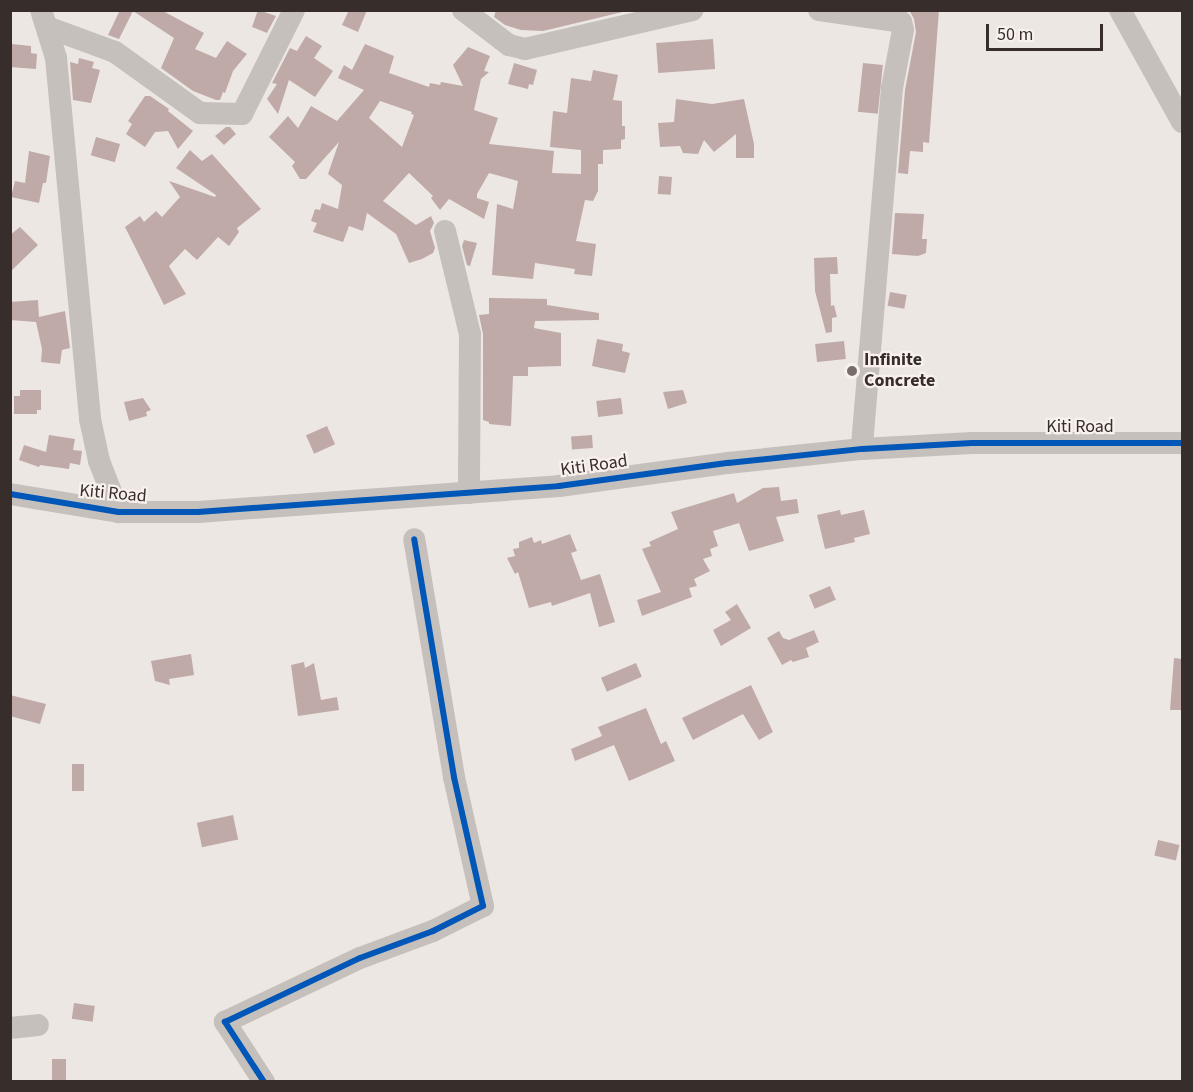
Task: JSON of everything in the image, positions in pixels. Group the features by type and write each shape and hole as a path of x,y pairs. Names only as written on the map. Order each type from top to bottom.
{"street":[{"path":"44,19 115,52 201,113 242,114 294,10"},
{"path":"464,10 509,45 525,49 693,10"},
{"path":"819,10 902,22 903,30 892,88 862,449"},
{"path":"1120,10 1182,122"},
{"path":"44,19 56,58 90,419 99,461 119,512"},
{"path":"445,231 470,334 469,494"},
{"name":"Kiti Road","path":"10,494 119,512 209,512 559,486 728,463 862,449 972,443 1182,443"},
{"path":"264,1082 225,1023 360,958 433,931 483,906 454,777 414,539"},
{"path":"10,1028 38,1025"}],"building":[{"path":"120,10 161,10 204,33 195,49 216,58 227,41 247,54 233,71 220,100 193,91 161,68 174,38 133,11 119,39 108,35"},
{"path":"258,10 276,16 267,33 252,27"},
{"path":"349,10 367,10 358,32 342,25"},
{"path":"496,10 631,10 543,31 521,30 505,25 494,17"},
{"path":"909,10 939,10 929,143 923,142 923,152 910,151 908,174 898,173 905,90 916,32 914,19"},
{"path":"306,36 322,46 314,58 333,71 315,97 289,80 278,114 267,99 277,84 272,83 290,48 297,51"},
{"path":"713,39 715,69 658,73 656,43"},
{"path":"12,44 31,46 31,53 37,54 36,69 10,67"},
{"path":"365,44 394,56 389,73 429,87 430,83 440,85 441,82 463,86 453,65 468,47 490,56 484,71 489,72 481,79 474,110 498,118 489,144 554,151 552,173 581,174 581,150 550,147 553,111 567,113 571,78 591,81 593,70 618,75 613,100 622,101 622,126 625,126 625,139 621,140 621,149 603,150 603,164 598,164 598,191 593,201 585,200 576,241 596,244 592,276 574,274 575,269 535,263 533,279 492,275 497,204 513,209 518,181 489,173 477,194 477,198 489,202 484,219 449,199 440,210 431,198 433,196 409,173 383,201 416,225 431,216 434,223 430,231 435,248 433,253 422,259 409,263 396,234 367,213 363,231 349,226 343,242 313,232 317,223 311,221 315,209 320,210 322,203 338,209 342,185 328,174 339,142 306,179 300,179 292,166 295,162 269,137 288,116 298,128 311,106 337,121 364,90 338,78 344,65 352,70","holes":["380,101 412,112 411,114 414,115 402,147 369,118"]},
{"path":"79,58 94,62 92,68 100,70 91,103 73,100 70,62 78,64"},
{"path":"514,63 537,70 533,85 529,84 528,89 508,84"},
{"path":"863,63 883,65 878,114 858,112"},
{"path":"145,96 150,96 169,109 168,111 193,131 178,149 168,131 155,132 145,147 126,134 132,124 128,121"},
{"path":"676,99 712,104 744,99 754,144 754,158 736,158 736,134 714,152 704,140 698,154 683,153 680,146 660,147 658,123 674,122"},
{"path":"226,127 230,127 236,134 224,145 215,136"},
{"path":"96,137 120,144 115,162 91,155"},
{"path":"190,150 202,161 212,154 261,209 237,228 239,232 229,246 218,237 197,260 185,249 169,266 186,294 164,305 125,227 140,216 144,222 156,211 162,217 180,197 169,181 215,197 216,195 176,168"},
{"path":"29,151 50,156 46,183 43,183 39,203 11,197 15,181 25,183"},
{"path":"659,176 672,177 671,195 658,194"},
{"path":"895,213 924,214 922,239 927,239 926,253 918,256 892,254"},
{"path":"20,227 38,245 10,272 10,235"},
{"path":"464,240 477,243 470,266 467,265 462,246"},
{"path":"837,257 838,274 830,274 831,306 834,305 837,317 832,318 832,332 826,333 815,291 814,258"},
{"path":"890,292 907,295 904,309 888,306"},
{"path":"489,298 547,299 547,305 599,313 599,320 535,321 534,328 561,333 561,366 528,367 528,376 513,376 511,426 489,424 483,420 483,334 479,315 489,314"},
{"path":"38,300 39,317 65,311 70,348 62,350 60,364 41,362 42,349 36,322 10,320 10,302"},
{"path":"597,339 623,344 622,351 630,353 625,373 592,366"},
{"path":"844,341 846,359 817,362 815,344"},
{"path":"20,390 41,390 41,410 37,410 37,414 14,414 14,396 20,396"},
{"path":"683,390 687,403 668,409 663,392"},
{"path":"143,398 151,410 146,412 147,416 129,421 124,402"},
{"path":"621,398 623,414 598,417 596,401"},
{"path":"327,426 335,444 314,454 306,435"},
{"path":"49,435 75,439 73,450 82,451 80,465 70,463 69,469 40,465 39,467 19,460 24,445 46,452"},
{"path":"592,435 593,448 572,449 571,436"},
{"path":"779,487 781,501 797,499 799,513 776,517 784,541 749,551 739,523 713,531 718,546 710,549 712,556 703,559 710,571 694,579 697,586 689,588 692,597 642,616 637,600 661,592 642,549 651,546 649,542 678,529 671,512 734,493 737,503 763,488"},
{"path":"840,510 841,515 864,510 870,534 854,538 855,542 825,549 817,515"},
{"path":"570,534 577,551 571,553 581,580 600,574 615,622 599,627 590,593 552,606 551,602 529,608 518,572 515,574 507,558 515,556 513,549 519,548 519,542 532,537 534,543 541,540 542,544"},
{"path":"830,586 836,600 815,609 809,595"},
{"path":"737,604 751,628 721,646 713,630 731,620 725,612"},
{"path":"814,630 819,642 806,648 809,657 793,662 791,660 782,665 767,638 779,631 783,638 789,640"},
{"path":"191,654 194,675 169,679 170,685 155,681 151,661"},
{"path":"1174,658 1182,659 1182,710 1170,710"},
{"path":"304,662 305,668 314,663 321,700 337,697 339,710 298,716 291,665"},
{"path":"636,663 642,677 607,692 601,678"},
{"path":"751,685 773,732 759,740 743,714 693,740 682,718"},
{"path":"10,695 46,704 40,724 10,716"},
{"path":"646,708 661,744 666,741 675,761 629,781 614,745 575,761 571,749 602,736 598,727"},
{"path":"72,764 84,764 84,791 72,791"},
{"path":"233,815 238,839 202,847 197,823"},
{"path":"1158,840 1179,845 1176,861 1154,856"},
{"path":"74,1003 95,1006 93,1022 72,1019"},
{"path":"52,1059 66,1059 66,1082 52,1082"}],"cycle path":[{"path":"10,494 119,512 198,512 559,486 728,463 862,449 972,443 1182,443"},
{"path":"264,1082 225,1022 360,958 433,931 483,906 454,777 414,539"}],"place":[{"name":"Infinite Concrete","path":"852,371"}]}
